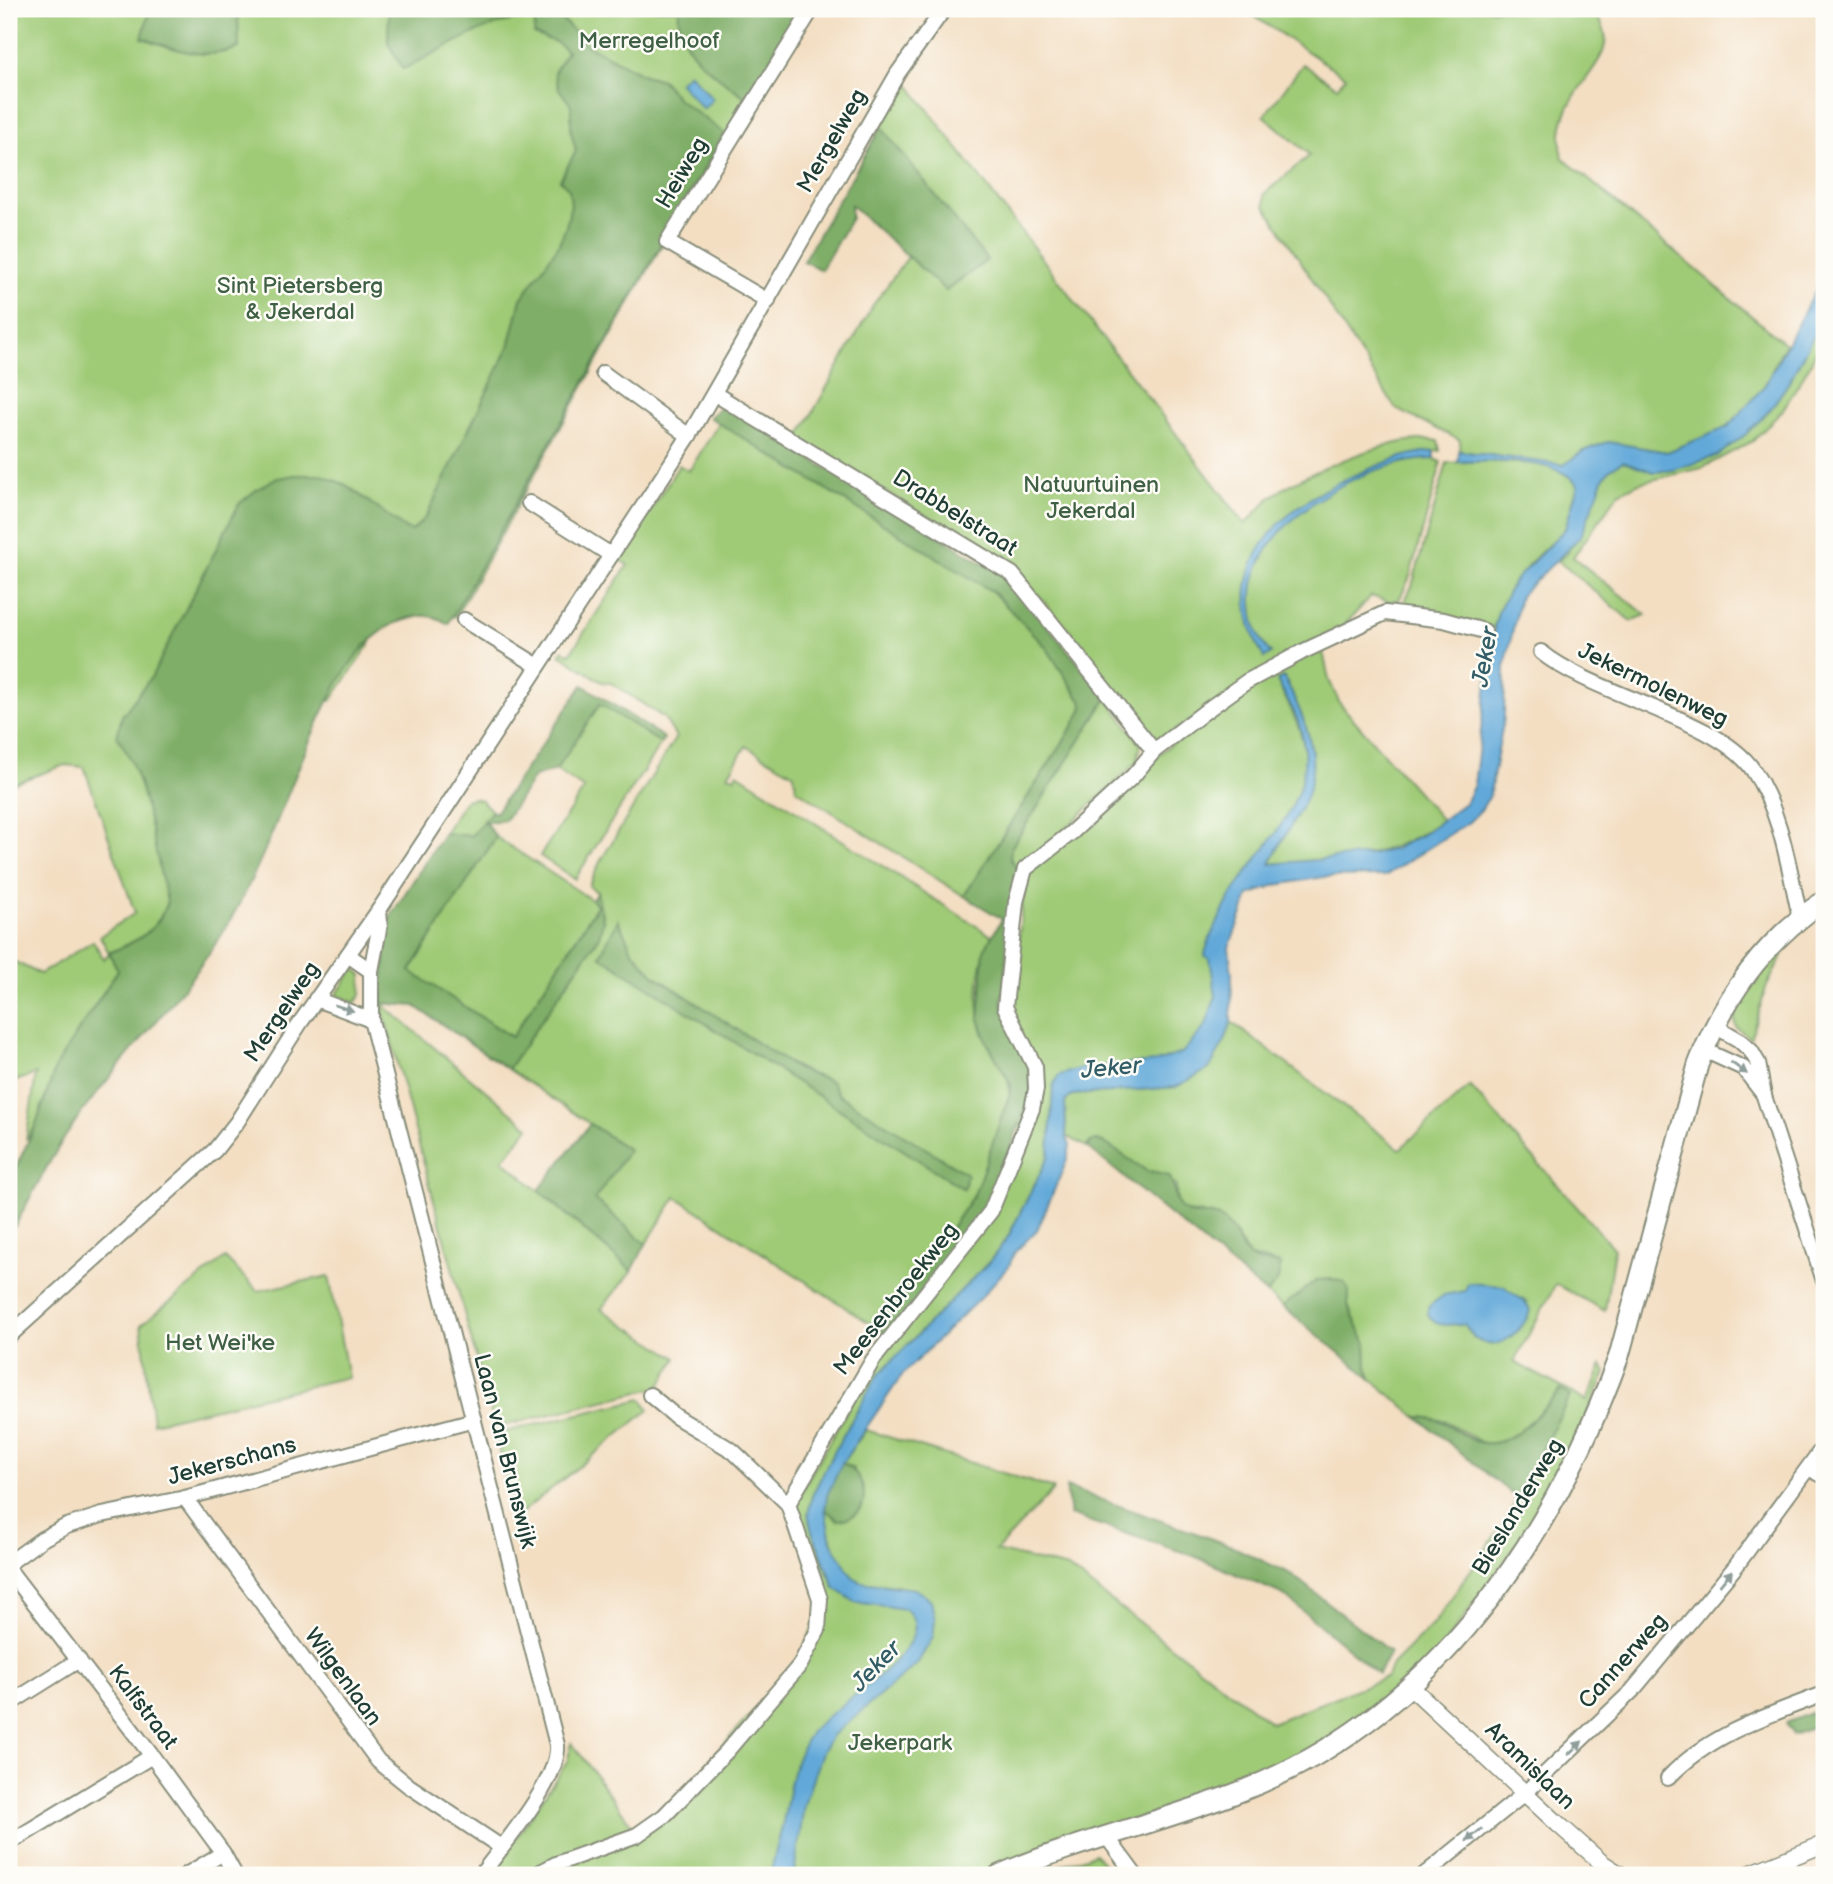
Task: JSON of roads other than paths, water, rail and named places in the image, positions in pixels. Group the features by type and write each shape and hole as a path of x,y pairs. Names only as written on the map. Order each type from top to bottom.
{"main road":[{"path":"1704,1050 1715,1026 1759,956 1800,916 1824,901"},
{"name":"Bieslanderweg","path":"999,1875 1220,1799 1271,1778 1349,1735 1411,1687 1460,1636 1509,1575 1558,1497 1587,1439 1619,1356 1704,1050"}],"street":[{"name":"Heiweg","path":"768,301 667,242 734,122 813,9"},
{"name":"Mergelweg","path":"9,1336 215,1150 237,1122 689,436 891,84 944,9"},
{"path":"603,373 689,436"},
{"name":"Drabbelstraat","path":"715,394 1012,574 1154,751"},
{"path":"529,503 611,555"},
{"path":"1154,751 1246,682 1378,615 1408,614 1484,631"},
{"path":"464,620 538,666"},
{"name":"Jekermolenweg","path":"1541,652 1572,673 1723,742 1751,767 1768,798 1800,916"},
{"name":"Meesenbroekweg","path":"788,1504 873,1360 991,1211 1032,1109 1036,1089 1035,1067 1006,1007 1016,902 1023,872 1071,833 1133,776 1154,751"},
{"name":"Laan van Brunswijk","path":"379,910 380,925 371,971 371,1020 558,1750 547,1780 481,1875"},
{"path":"348,956 371,971"},
{"path":"316,999 371,1020"},
{"path":"1715,1026 1751,1051 1760,1070 1764,1096 1824,1280"},
{"path":"1704,1050 1743,1068 1764,1096"},
{"path":"535,1875 556,1864 637,1835 664,1816 727,1751 800,1665 818,1630 820,1591 788,1504 733,1451 675,1416 650,1395"},
{"name":"Jekerschans","path":"9,1563 42,1539 67,1526 103,1515 185,1498 474,1420"},
{"name":"Cannerweg","path":"1424,1875 1524,1794 1600,1725 1645,1678 1810,1469 1824,1446"},
{"path":"1810,1469 1824,1476"},
{"name":"Wilgenlaan","path":"185,1498 378,1761 409,1786 502,1847"},
{"name":"Kalfstraat","path":"9,1570 152,1756 223,1853 235,1875"},
{"path":"9,1704 79,1660"},
{"name":"Aramislaan","path":"1411,1687 1524,1794 1595,1857 1620,1875"},
{"path":"1668,1778 1684,1762 1746,1723 1824,1694"},
{"path":"9,1843 152,1756"},
{"path":"1107,1837 1135,1875"},
{"path":"1747,1875 1824,1844"},
{"path":"186,1875 223,1853"}],"water":[{"path":"689,73 713,99 703,109 679,82"},
{"name":"Jeker","path":"1824,274 1824,316 1789,382 1769,411 1745,435 1717,456 1673,470 1654,472 1623,461 1609,470 1581,536 1520,596 1505,667 1504,718 1489,797 1481,810 1469,822 1385,876 1324,877 1276,885 1249,895 1229,948 1232,974 1231,1022 1225,1041 1209,1069 1176,1087 1072,1095 1065,1102 1066,1136 1070,1145 1067,1160 1037,1230 1014,1253 1009,1266 982,1296 903,1374 842,1463 827,1495 825,1509 831,1542 852,1576 861,1582 915,1589 931,1600 935,1620 933,1637 917,1664 833,1735 822,1752 804,1805 794,1875 771,1875 792,1776 804,1743 821,1721 881,1675 899,1657 911,1640 914,1623 905,1609 855,1602 835,1588 811,1529 808,1513 812,1496 877,1376 990,1261 1008,1237 1049,1156 1053,1086 1059,1075 1082,1068 1156,1062 1182,1053 1205,1027 1216,996 1210,959 1205,956 1210,939 1236,888 1282,824 1302,778 1304,752 1299,724 1277,680 1284,677 1299,708 1310,740 1312,773 1302,806 1270,864 1370,855 1394,849 1421,835 1465,803 1474,785 1494,628 1499,609 1514,581 1565,529 1578,485 1555,469 1539,465 1504,461 1458,462 1459,451 1564,465 1583,451 1608,442 1667,452 1728,427 1765,385"},
{"path":"1434,451 1434,459 1406,462 1376,470 1345,484 1315,502 1289,523 1269,548 1256,575 1252,604 1254,617 1263,643 1271,653 1264,658 1250,624 1247,593 1252,566 1265,541 1285,519 1337,483 1400,458"},
{"path":"1468,1283 1504,1286 1525,1302 1530,1310 1516,1333 1500,1343 1491,1344 1474,1337 1464,1324 1444,1325 1432,1320 1428,1315 1429,1306 1444,1295 1465,1291"}],"park label":[{"name":"Merregelhoof","path":"649,41"},
{"name":"Sint Pietersberg & Jekerdal","path":"300,299"},
{"name":"Natuurtuinen Jekerdal","path":"1091,498"},
{"name":"Het Wei'ke","path":"220,1343"},
{"name":"Jekerpark","path":"900,1743"}]}
